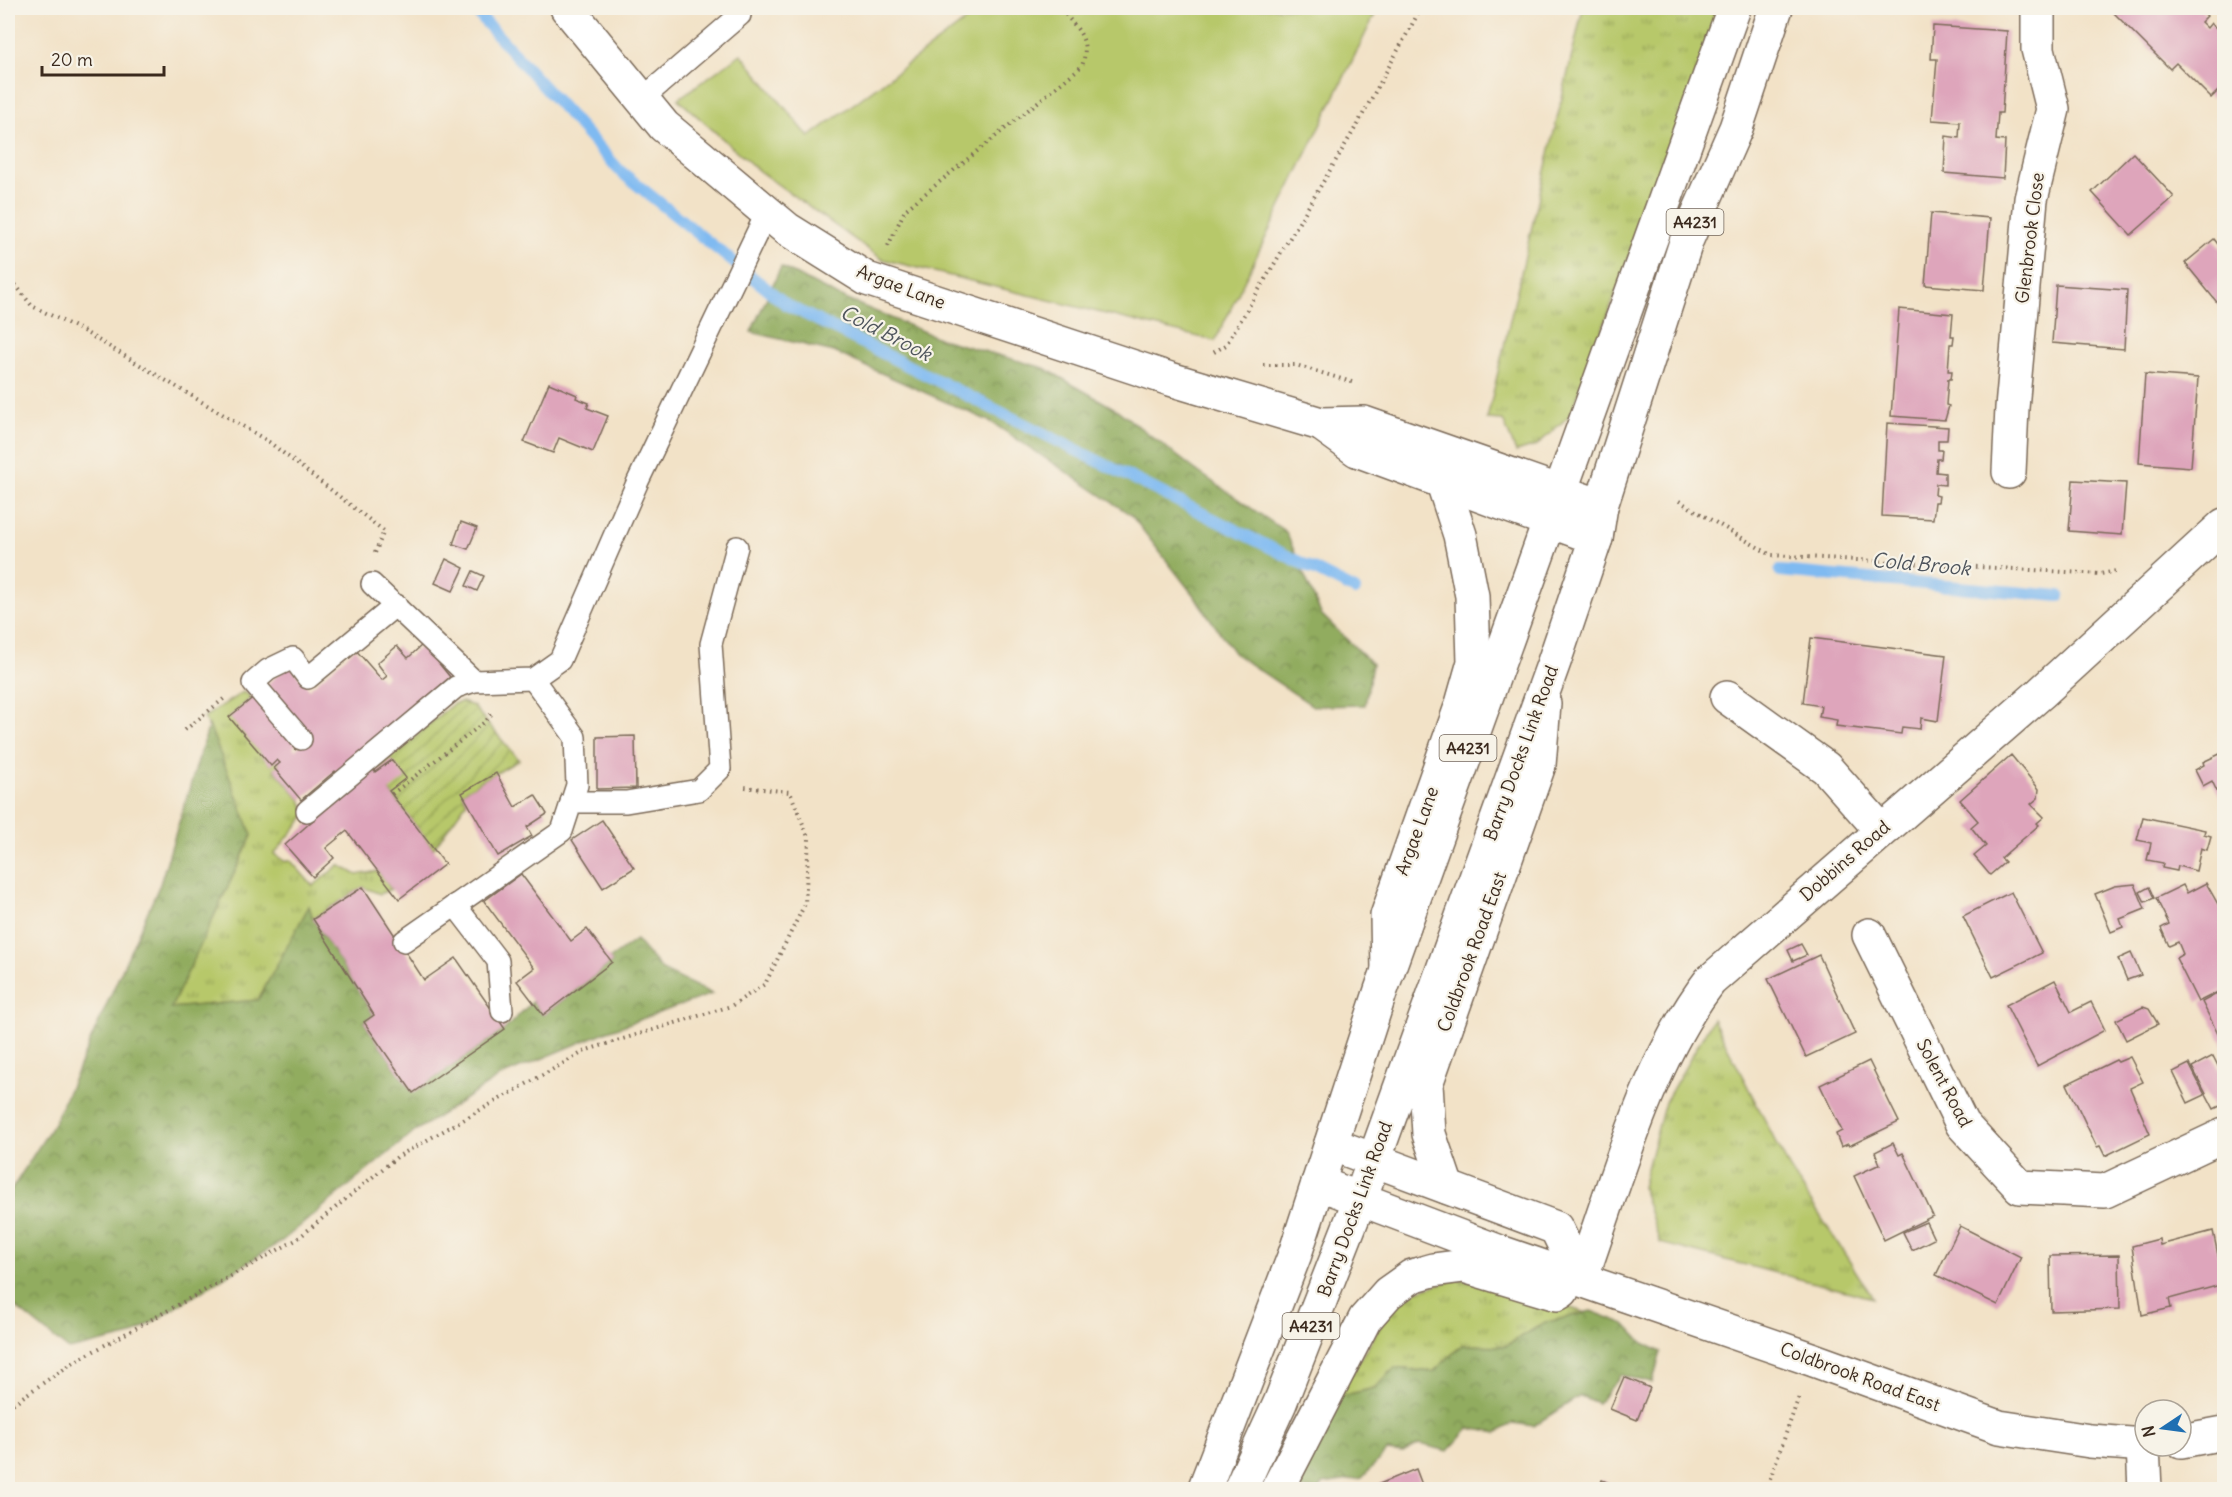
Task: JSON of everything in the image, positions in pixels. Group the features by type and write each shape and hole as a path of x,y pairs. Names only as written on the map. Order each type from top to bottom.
{"street":[{"name":"Argae Lane","path":"567,8 664,126 787,229 873,280 1170,379 1321,424 1364,423 1601,506"},
{"name":"A4231","path":"1204,1490 1270,1323 1388,972 1734,8"},
{"name":"Barry Docks Link Road","path":"1240,1490 1280,1403 1360,1199 1596,538 1601,506 1687,238 1736,128 1776,8"},
{"name":"Glenbrook Close","path":"2009,472 2012,408 2031,199 2053,109 2038,49 2038,8"},
{"name":"Argae Lane","path":"1321,424 1357,450 1596,538"},
{"name":"Argae Lane","path":"1388,972 1387,916 1462,704 1474,662 1472,596 1460,535 1443,483"},
{"name":"Dobbins Road","path":"1581,1279 1656,1074 1686,1011 1710,981 2041,693 2224,525"},
{"name":"Coldbrook Road East","path":"1447,1187 1429,1134 1426,1084 1539,765 1546,681"},
{"path":"1727,698 1826,768 1881,830"},
{"name":"Solent Road","path":"1869,935 1962,1124 2020,1187 2105,1191 2224,1135"},
{"path":"1277,1490 1365,1319 1388,1293 1412,1276 1433,1270 1464,1266 1557,1294 1581,1279 1556,1228 1331,1144"},
{"name":"Coldbrook Road East","path":"1318,1183 1999,1427 2079,1440 2133,1444"},
{"path":"2193,1439 2224,1433"},
{"path":"2144,1458 2145,1490"}],"lane":[{"path":"642,99 740,15 734,8"},
{"path":"307,811 456,687 474,681 533,679 560,660 638,481 767,212"},
{"path":"571,802 626,802 699,790 720,768 711,644 737,547"},
{"path":"372,584 474,681"},
{"path":"301,739 253,683 268,670 293,658 308,678 396,605"},
{"path":"404,941 562,831 577,785 575,737 533,679"},
{"path":"455,905 498,961 502,1011"}],"path":[{"path":"873,280 905,210 1082,66 1086,52 1083,36 1060,8"},
{"path":"1170,379 1226,345 1357,125 1421,8"},
{"path":"8,275 32,306 83,331 269,442 384,531"},
{"path":"1679,501 1771,555 2101,574 2136,567 2164,581"},
{"path":"392,794 489,719 511,680"},
{"path":"185,730 220,700 253,683"},
{"path":"8,1407 74,1362 296,1240 397,1156 587,1050 730,1006 765,984 805,904 809,839 790,792 708,780"},
{"path":"1766,1490 1811,1359"}],"green space":[{"path":"983,8 1378,8 1215,341 882,259 759,171 678,99 741,54 809,137"},
{"path":"1583,8 1721,8 1571,414 1536,446 1516,452 1503,420 1487,419"},
{"path":"781,267 836,295 941,339 1044,368 1117,410 1197,471 1286,532 1321,614 1372,664 1365,705 1313,706 1235,654 1195,597 1131,515 991,422 834,352 751,332"},
{"path":"243,692 252,697 230,717 271,765 277,760 280,763 274,769 301,800 307,814 274,854 286,862 290,860 313,886 339,865 357,875 378,871 391,889 380,894 363,887 313,919 309,907 258,1000 170,1008 252,836 204,717"},
{"path":"462,702 473,706 519,760 462,793 467,802 433,849 389,791 392,760 375,772 373,769 453,704"},
{"path":"209,725 252,835 171,1008 258,1000 309,906 313,919 374,1015 364,1022 413,1093 505,1029 533,1001 543,1015 612,962 609,959 636,940 662,970 712,994 605,1032 501,1076 415,1131 282,1241 132,1335 69,1350 8,1301 8,1195 54,1123 160,884"},
{"path":"1713,1019 1790,1169 1873,1298 1660,1243 1642,1187 1665,1102"},
{"path":"1457,1279 1498,1285 1586,1313 1544,1323 1506,1346 1462,1345 1433,1372 1395,1368 1375,1388 1337,1397 1390,1310 1416,1291"},
{"path":"1591,1311 1625,1324 1643,1343 1661,1352 1652,1383 1621,1375 1598,1403 1580,1396 1533,1426 1513,1423 1497,1433 1469,1428 1448,1451 1419,1444 1403,1453 1387,1451 1362,1478 1323,1484 1320,1489 1277,1490 1337,1397 1375,1388 1395,1368 1433,1372 1462,1345 1506,1346 1544,1323"}],"building":[{"path":"2109,8 2199,8 2207,16 2201,22 2207,28 2211,23 2221,33 2224,29 2224,85 2211,98 2176,63 2170,69"},
{"path":"1933,26 2007,31 2002,113 1998,113 1996,140 2005,141 2003,178 1944,173 1946,136 1959,138 1960,122 1932,120 1937,59 1931,59"},
{"path":"2133,153 2174,197 2131,235 2092,192"},
{"path":"1931,213 1990,218 1984,290 1925,285"},
{"path":"2214,239 2224,252 2224,311 2185,263"},
{"path":"2056,285 2127,290 2124,349 2052,343"},
{"path":"1899,309 1953,314 1951,336 1954,336 1953,344 1950,344 1948,371 1952,371 1951,379 1948,379 1946,405 1949,406 1945,420 1891,416"},
{"path":"2145,374 2198,378 2191,467 2139,463"},
{"path":"549,383 577,395 576,398 589,403 587,408 608,416 593,452 559,438 553,453 524,442"},
{"path":"1887,423 1948,427 1947,440 1938,440 1938,450 1942,450 1941,459 1937,459 1936,472 1945,473 1945,485 1936,484 1935,495 1939,496 1938,502 1935,502 1933,519 1882,516"},
{"path":"2073,480 2126,483 2122,535 2069,531"},
{"path":"461,522 477,528 468,549 453,544"},
{"path":"446,559 464,568 453,591 435,583"},
{"path":"473,571 484,576 477,591 466,586"},
{"path":"1811,638 1946,655 1938,721 1921,718 1920,729 1902,727 1901,734 1836,726 1837,720 1819,717 1821,706 1803,703"},
{"path":"423,644 450,677 337,774 335,771 301,800 274,768 280,763 277,760 271,766 229,717 255,696 297,744 293,747 295,750 309,738 267,684 290,665 309,689 355,649 382,680 387,676 377,663 397,646 408,658"},
{"path":"635,736 636,788 597,789 597,737"},
{"path":"2224,752 2224,806 2212,781 2203,786 2195,770 2204,765 2203,762"},
{"path":"2011,755 2039,789 2038,798 2031,804 2044,817 2037,823 2039,825 2001,858 2005,862 1990,875 1974,856 1986,846 1971,827 1978,821 1960,800"},
{"path":"392,760 406,778 389,791 445,864 399,899 347,831 326,848 334,858 313,877 285,845 372,768 375,772"},
{"path":"496,773 515,807 535,795 547,814 527,827 532,836 498,856 462,793"},
{"path":"2143,817 2205,830 2204,834 2211,836 2207,850 2201,848 2196,871 2178,866 2177,871 2162,868 2163,863 2147,860 2151,843 2137,840"},
{"path":"602,820 634,868 603,888 572,840"},
{"path":"521,874 571,941 587,929 612,962 543,1015 517,981 534,968 484,901"},
{"path":"2206,883 2224,915 2224,989 2198,1002 2176,958 2183,954 2178,942 2169,946 2161,928 2169,924 2156,898 2183,885 2187,893"},
{"path":"2135,884 2145,909 2120,919 2123,927 2111,932 2095,894 2115,886"},
{"path":"363,887 424,980 456,958 505,1029 413,1093 364,1022 374,1015 313,919"},
{"path":"2149,887 2154,898 2145,902 2140,892"},
{"path":"2011,892 2042,953 1993,977 1963,916"},
{"path":"1801,944 1807,955 1793,961 1788,950"},
{"path":"2131,953 2141,975 2127,980 2118,959"},
{"path":"1819,955 1855,1034 1806,1057 1768,979"},
{"path":"2055,980 2071,1012 2091,1002 2105,1030 2037,1066 2006,1005"},
{"path":"2224,990 2224,1046 2202,1002"},
{"path":"2143,1007 2149,1009 2158,1024 2126,1040 2116,1020"},
{"path":"2213,1056 2224,1078 2224,1104 2214,1109 2192,1067"},
{"path":"2130,1057 2143,1082 2130,1088 2150,1134 2105,1156 2100,1146 2097,1147 2067,1084 2116,1060 2118,1062"},
{"path":"1869,1061 1899,1122 1849,1146 1848,1144 1841,1147 1836,1134 1842,1131 1820,1085"},
{"path":"2189,1064 2205,1095 2188,1103 2173,1072"},
{"path":"1893,1143 1899,1155 1903,1153 1933,1216 1884,1240 1854,1176 1880,1164 1875,1152"},
{"path":"1926,1222 1934,1239 1912,1250 1903,1232"},
{"path":"1960,1226 2021,1257 1998,1305 1936,1275"},
{"path":"2213,1231 2224,1284 2169,1299 2171,1308 2142,1315 2132,1246 2159,1239 2160,1245"},
{"path":"2119,1255 2120,1309 2051,1311 2050,1256"},
{"path":"1624,1377 1650,1388 1637,1420 1610,1409"},
{"path":"1416,1469 1424,1490 1367,1490 1367,1489"},
{"path":"1602,1480 1625,1490 1598,1490"}],"waterway":[{"name":"Cold Brook","path":"473,8 620,171 787,305 1355,590"},
{"name":"Cold Brook","path":"1780,571 2059,596"}]}
